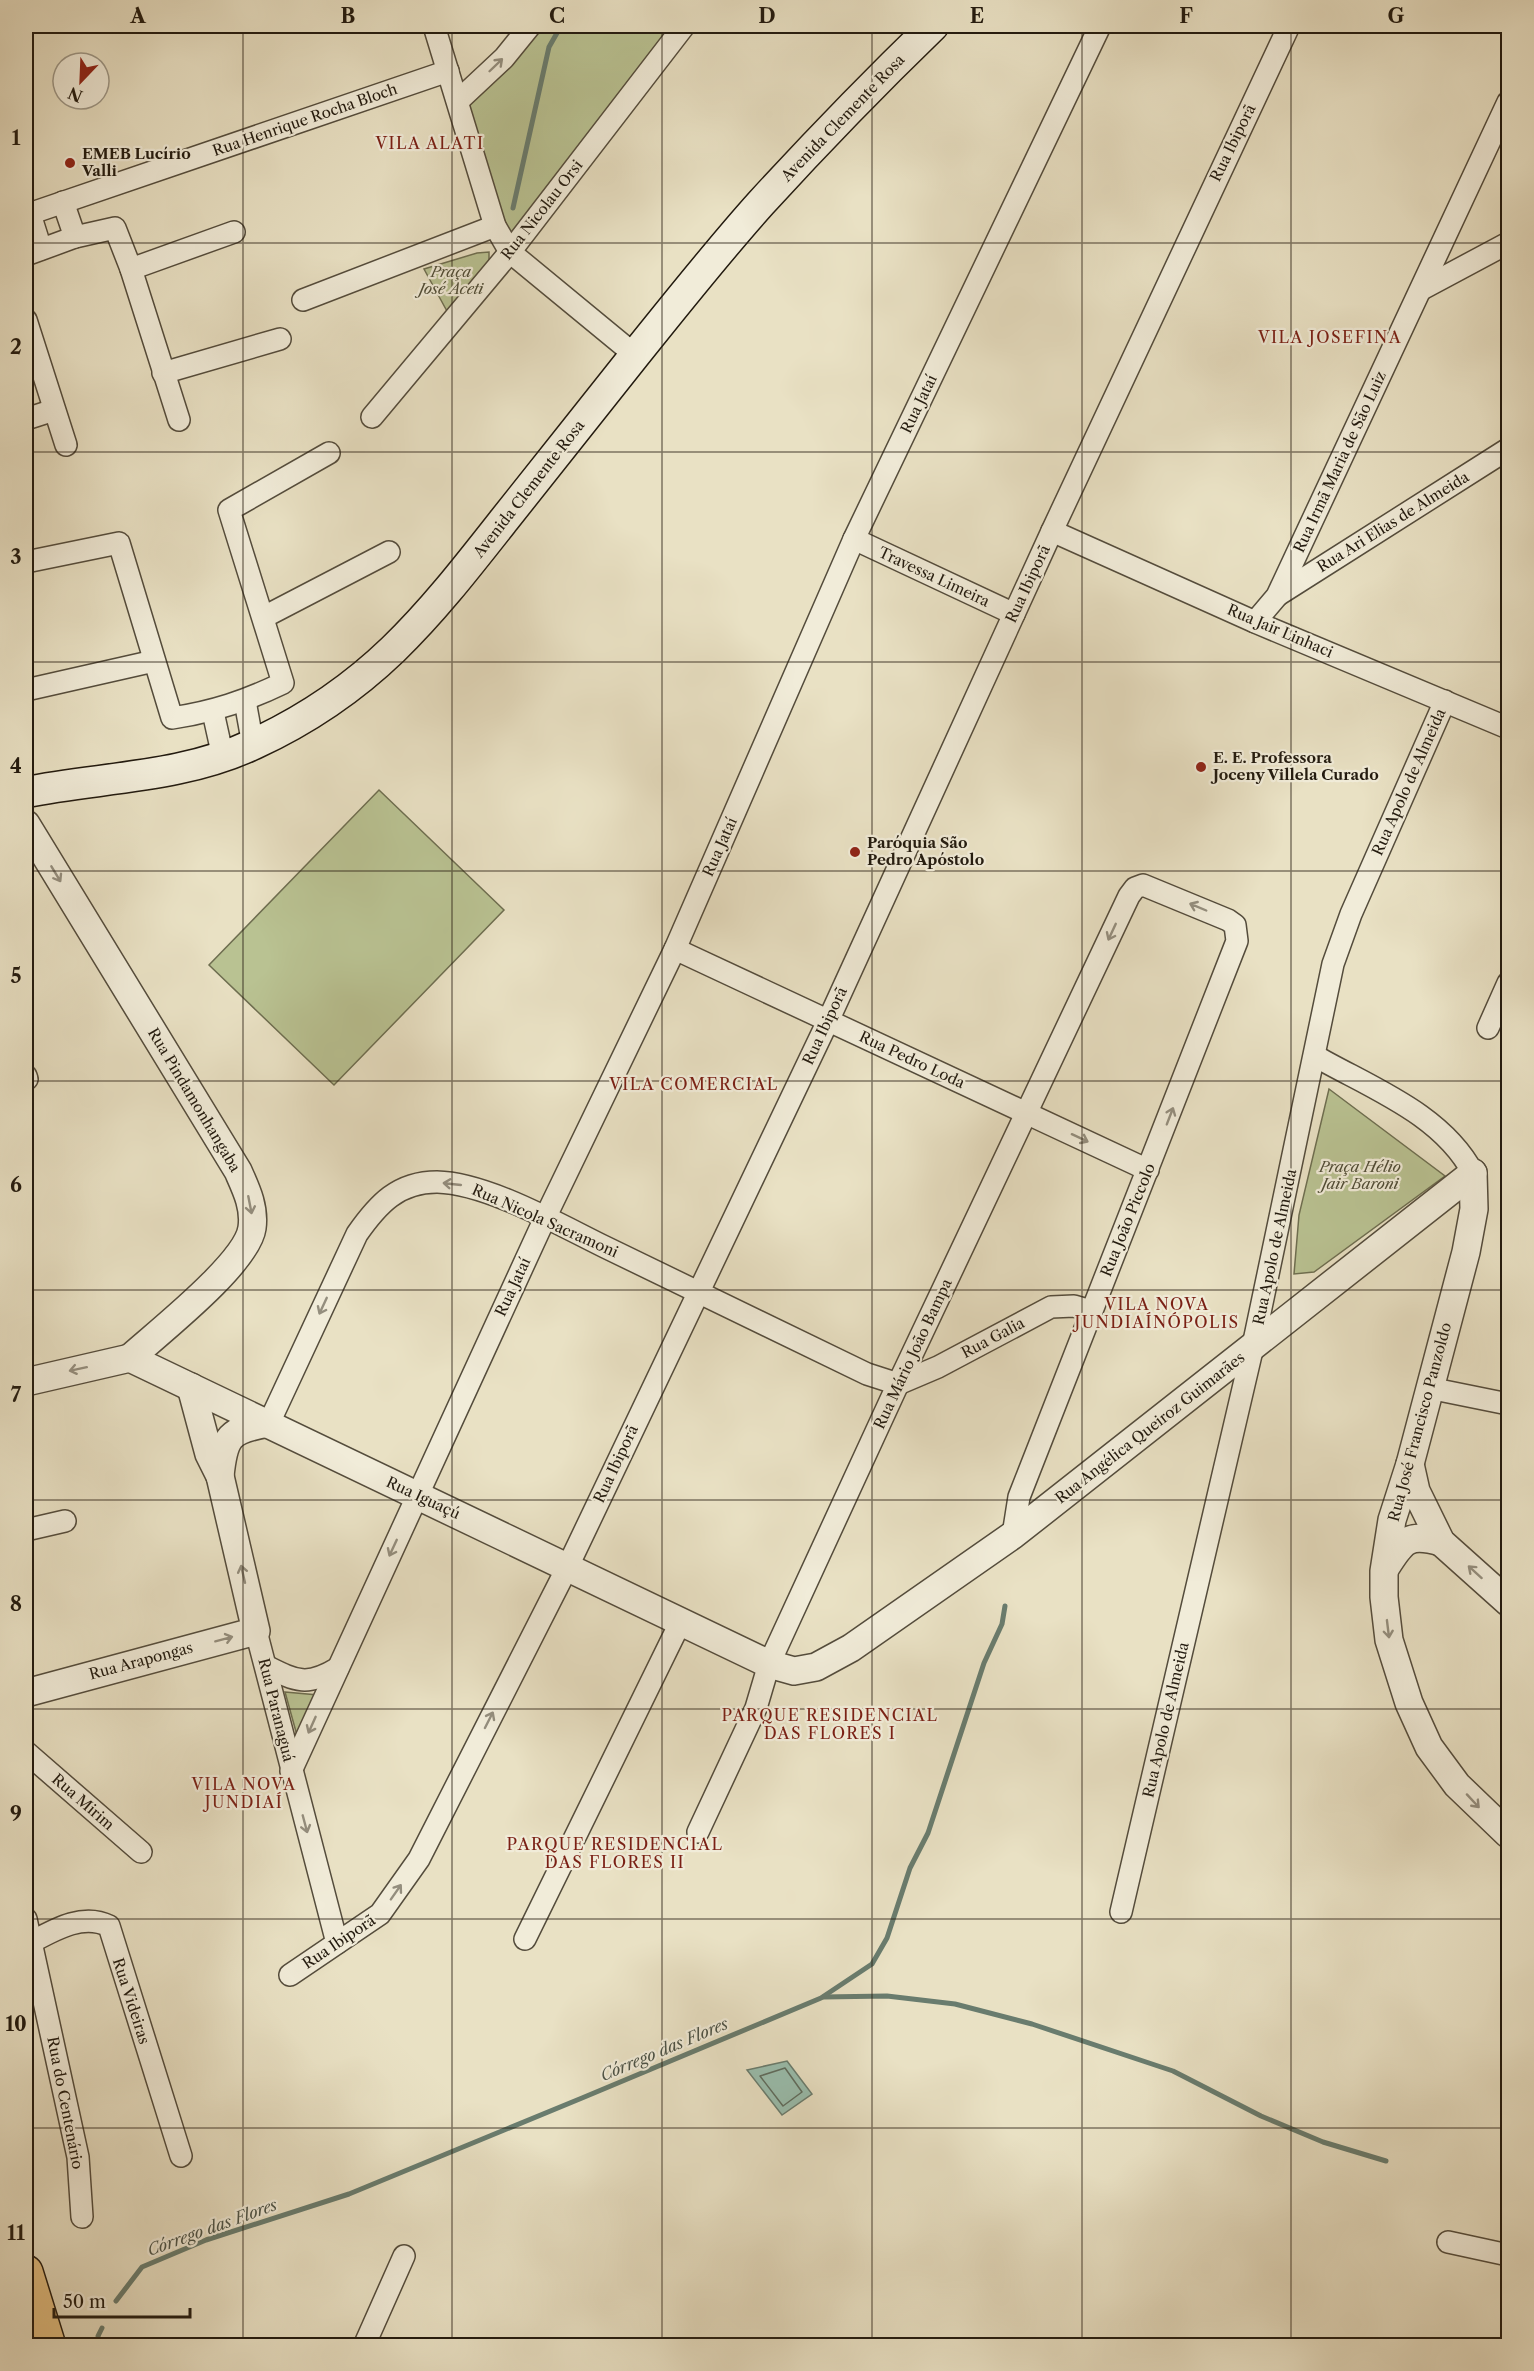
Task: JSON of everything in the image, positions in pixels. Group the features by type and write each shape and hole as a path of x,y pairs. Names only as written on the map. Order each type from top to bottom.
{"highway":[{"path":"26,2272 49,2346"},
{"path":"26,2316 36,2346"}],"main road":[{"name":"Avenida Clemente Rosa","path":"26,792 132,777 223,758 313,713 352,687 388,656 435,608 635,355 760,204 933,26"}],"street":[{"path":"434,26 495,226 510,252 635,355"},
{"path":"458,101 504,58 530,26"},
{"name":"Rua Nicolau Orsi","path":"372,417 510,252 684,26"},
{"name":"Rua Jataí","path":"291,1771 545,1218 675,949 854,539 1100,26"},
{"name":"Rua Ibiporã","path":"291,1975 380,1914 419,1859 567,1566 828,1021 1052,531 1289,26"},
{"name":"Rua Henrique Rocha Bloch","path":"28,214 448,71"},
{"name":"Rua Irmã Maria de São Luiz","path":"1255,622 1277,596 1509,102"},
{"path":"63,202 75,237"},
{"path":"28,214 33,252 75,237 115,228 131,269 179,420"},
{"path":"303,300 495,226"},
{"path":"131,269 234,232"},
{"path":"1422,289 1509,243"},
{"path":"26,320 66,446"},
{"path":"163,373 280,339"},
{"path":"26,419 54,410"},
{"name":"Rua Ari Elias de Almeida","path":"1277,596 1509,449"},
{"path":"26,562 119,543 172,718 213,712 245,701 283,683 230,510 329,453"},
{"name":"Rua Jair Linhaci","path":"1052,531 1255,622 1509,728"},
{"name":"Travessa Limeira","path":"854,539 1014,614"},
{"path":"264,617 389,552"},
{"path":"26,690 154,661"},
{"path":"245,701 253,745"},
{"name":"Rua Apolo de Almeida","path":"1121,1912 1253,1346 1333,964 1351,914 1445,701"},
{"path":"213,712 223,758"},
{"name":"Rua Pindamonhangaba","path":"26,824 238,1171 252,1204 252,1230 237,1258 130,1358"},
{"name":"Rua João Piccolo","path":"1014,1535 1019,1497 1237,941 1235,925 1228,920 1143,885"},
{"name":"Rua Mário João Bampa","path":"698,1832 756,1708 769,1664 898,1384 1129,896 1135,888 1143,885"},
{"name":"Rua Pedro Loda","path":"675,949 1148,1170"},
{"path":"1488,1028 1509,983"},
{"name":"Rua José Francisco Panzoldo","path":"1315,1056 1411,1110 1444,1134 1462,1152 1473,1173 1474,1209 1466,1252 1410,1464 1392,1520 1384,1570 1384,1597 1389,1640 1409,1703 1429,1747 1457,1785 1509,1834"},
{"name":"Rua Angélica Queiroz Guimarães","path":"816,1667 851,1648 1014,1535 1473,1173"},
{"name":"Rua Nicola Sacramoni","path":"269,1423 357,1234 376,1207 398,1190 434,1182 450,1183 487,1194 545,1218 867,1374 898,1384"},
{"name":"Rua Galia","path":"898,1384 938,1367 1051,1307 1074,1306 1091,1311"},
{"path":"26,1382 130,1358"},
{"name":"Rua Iguaçú","path":"130,1358 769,1664 794,1671 816,1667"},
{"name":"Rua Paranaguá","path":"191,1387 209,1454 220,1476 291,1771 337,1943"},
{"path":"1429,1388 1509,1404"},
{"name":"Rua Paranaguá","path":"220,1476 223,1450 227,1439 246,1427 269,1423"},
{"path":"1410,1464 1416,1491 1441,1542 1509,1602"},
{"path":"26,1530 65,1521"},
{"path":"1384,1570 1404,1541 1424,1537 1441,1542"},
{"path":"525,1940 681,1621"},
{"name":"Rua Arapongas","path":"26,1693 256,1631"},
{"path":"266,1666 293,1680 309,1681 338,1668"},
{"name":"Rua Mirim","path":"26,1752 141,1852"},
{"name":"Rua do Centenário","path":"26,1919 28,1943 78,2157 82,2217"},
{"name":"Rua Videiras","path":"28,1943 84,1920 96,1920 109,1926 181,2156"},
{"path":"1448,2242 1509,2255"},
{"path":"364,2346 404,2256"}],"green space":[{"path":"538,26 674,26 512,240 499,210 467,105"},
{"name":"Praça José Aceti","path":"489,252 489,264 448,313 424,269 477,253"},
{"path":"379,790 504,910 334,1085 209,965"},
{"name":"Praça Hélio Jair Baroni","path":"1329,1089 1445,1176 1314,1272 1294,1274 1299,1215"},
{"path":"285,1692 318,1695 298,1739"}],"water":[{"path":"787,2061 812,2094 782,2115 747,2070"}],"waterway":[{"path":"513,208 549,47 561,26"},
{"name":"Córrego das Flores","path":"116,2301 142,2267 206,2240 349,2194 582,2098 821,1998 872,1964 887,1938 910,1868 928,1833 984,1663 1002,1624 1005,1606"},
{"path":"823,1997 887,1996 955,2004 1032,2024 1173,2071 1261,2116 1323,2142 1386,2161"},
{"name":"Córrego das Flores","path":"100,2346 98,2336 102,2328"}],"place":[{"name":"EMEB Lucírio Valli","path":"70,163"},
{"name":"E. E. Professora Joceny Villela Curado","path":"1201,767"},
{"name":"Paróquia São Pedro Apóstolo","path":"855,852"}],"district":[{"name":"VILA ALATI","path":"430,143"},
{"name":"VILA JOSEFINA","path":"1330,337"},
{"name":"VILA COMERCIAL","path":"694,1084"},
{"name":"VILA NOVA JUNDIAÍNÓPOLIS","path":"1157,1313"},
{"name":"PARQUE RESIDENCIAL DAS FLORES I","path":"830,1724"},
{"name":"VILA NOVA JUNDIAÍ","path":"244,1793"},
{"name":"PARQUE RESIDENCIAL DAS FLORES II","path":"615,1853"}]}
